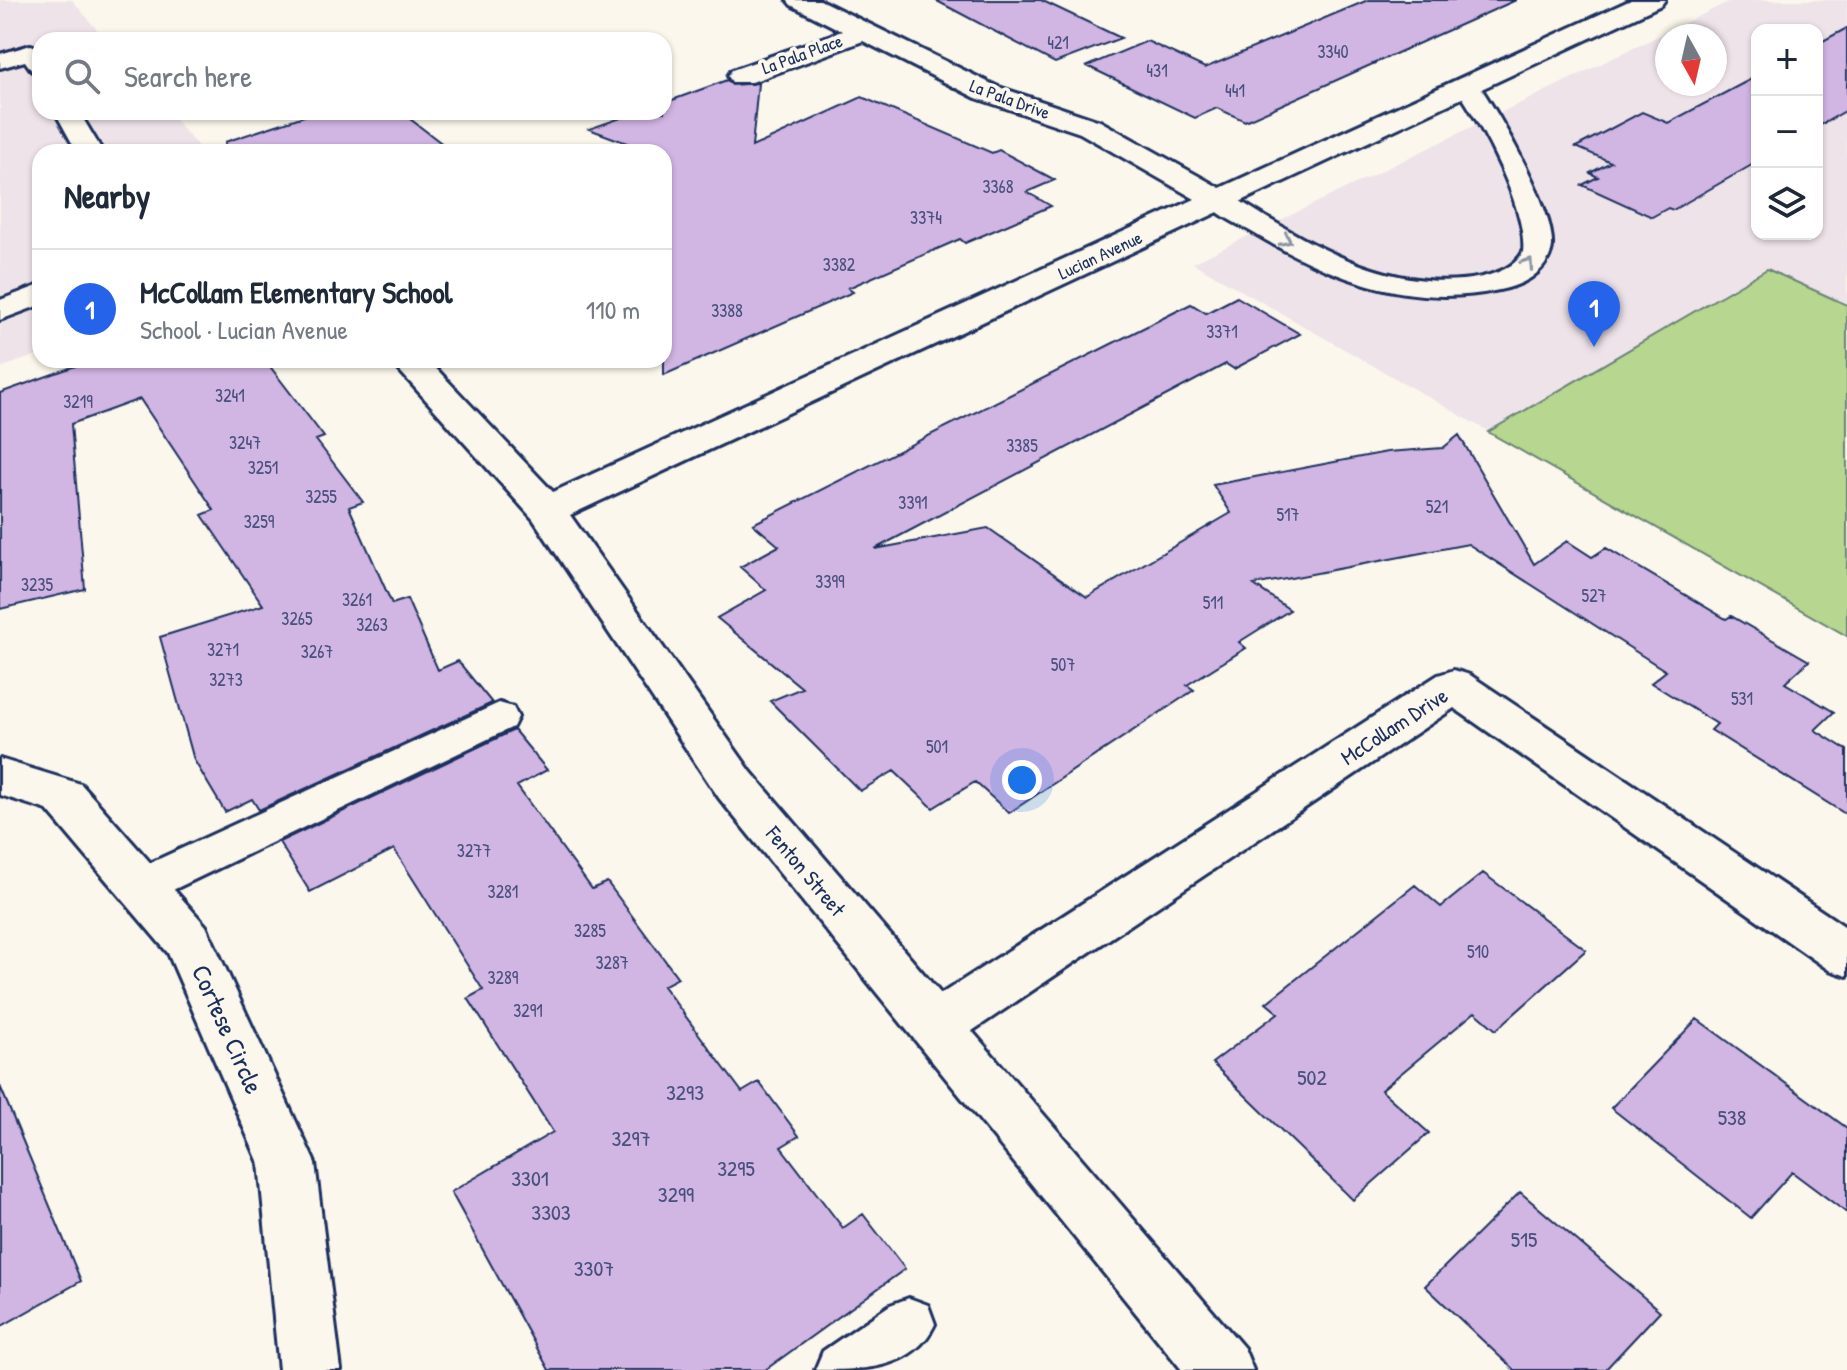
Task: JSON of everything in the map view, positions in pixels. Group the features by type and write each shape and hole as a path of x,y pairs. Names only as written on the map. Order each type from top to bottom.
{"street":[{"name":"La Pala Drive","path":"800,0 861,33 986,92 1090,127 1219,200"},
{"name":"Lucian Avenue","path":"547,510 1652,0"},
{"name":"La Pala Place","path":"742,76 861,33"},
{"name":"Fenton Street","path":"415,368 547,510 735,785 1222,1370"},
{"name":"McCollam Drive","path":"935,1027 1454,686 1847,955"},
{"name":"Cortese Circle","path":"0,777 64,797 188,941 287,1163 310,1370"}],"lane":[{"path":"0,61 32,54"},
{"path":"1219,200 1259,226 1325,261 1385,282 1441,290 1488,285 1520,275 1534,260 1540,232 1489,114 1467,86"},
{"path":"72,120 85,144"},
{"path":"0,311 32,297"},
{"path":"139,887 499,717"},
{"path":"842,1370 909,1324"}],"shaded area":[{"path":"0,0 72,0 99,32 32,32 32,120 175,120 196,144 32,144 32,357 0,368"},
{"path":"1732,0 1847,0 1847,636 1193,263 1655,38 1655,96 1727,96 1727,24 1683,24"}],"green space":[{"path":"1767,269 1847,305 1847,636 1488,432"}],"building":[{"path":"935,0 1041,0 1121,38 1055,63"},
{"path":"1368,0 1516,0 1245,121 1217,108 1195,118 1087,66 1147,41 1205,68"},
{"path":"1847,28 1847,110 1823,124 1823,96 1823,41"},
{"path":"1751,79 1751,165 1673,210 1668,208 1652,217 1582,185 1598,177 1590,173 1611,162 1576,147 1642,112 1668,123 1719,96 1727,96 1727,92"},
{"path":"727,80 732,85 758,83 752,147 862,97 992,153 999,150 1055,180 1027,192 1051,206 965,243 960,239 848,288 853,292 664,375 664,368 672,368 672,144 629,144 589,129 615,120 672,120 672,100"},
{"path":"292,120 411,120 443,144 225,144"},
{"path":"1237,297 1300,334 1234,369 1226,364 875,549 988,528 1087,597 1231,513 1213,485 1387,452 1443,448 1459,435 1534,564 1567,541 1592,557 1606,548 1726,619 1731,616 1809,661 1785,683 1834,712 1815,730 1847,750 1847,815 1711,730 1717,724 1651,683 1666,671 1468,544 1254,585 1290,610 1239,642 1246,648 1187,685 1194,690 1009,813 975,782 933,808 894,771 860,791 770,701 802,688 717,618 766,590 740,567 779,546 753,524 1191,304 1206,313"},
{"path":"70,368 271,368 324,437 316,440 363,502 349,507 392,604 407,599 438,670 458,661 492,703 259,810 252,799 225,812 194,760 160,637 263,605 202,515 214,510 140,399 71,424 85,589 0,609 0,393"},
{"path":"514,730 547,770 517,786 592,889 607,882 678,978 663,986 742,1092 759,1082 799,1136 781,1147 843,1228 863,1214 905,1269 765,1370 549,1370 451,1192 553,1132 468,998 483,990 394,849 310,892 279,842"},
{"path":"1483,873 1586,950 1496,1030 1475,1012 1381,1090 1429,1133 1353,1200 1212,1063 1278,1013 1266,1003 1415,885 1441,907"},
{"path":"1697,1019 1847,1128 1847,1213 1792,1172 1751,1218 1611,1108"},
{"path":"0,1086 81,1281 0,1327"},
{"path":"1520,1192 1660,1311 1605,1370 1514,1370 1425,1286"}],"place":[{"name":"McCollam Elementary School","path":"1594,347"}]}
